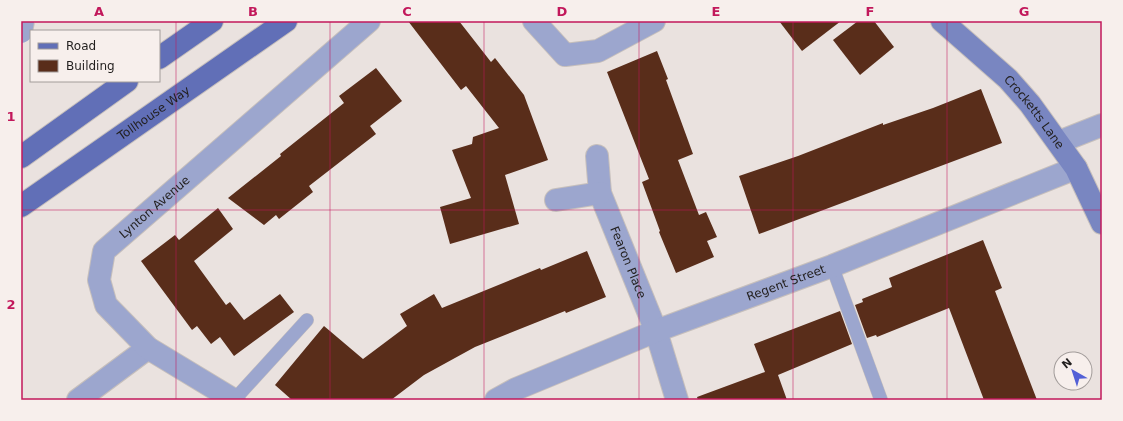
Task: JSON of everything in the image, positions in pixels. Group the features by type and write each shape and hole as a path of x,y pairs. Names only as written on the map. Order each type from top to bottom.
{"main road":[{"path":"160,57 212,21"},
{"name":"Tollhouse Way","path":"21,206 286,21"},
{"path":"21,157 126,82"}],"street":[{"path":"21,32 23,21"},
{"name":"Lynton Avenue","path":"234,400 148,348 106,305 99,280 104,251 369,21"},
{"path":"534,21 564,55 598,51 654,21"},
{"name":"Crocketts Lane","path":"942,21 1008,79 1059,142 1076,168 1102,223"},
{"path":"1059,142 1102,125"},
{"name":"Fearon Place","path":"598,156 600,193 656,331 677,400"},
{"name":"Regent Street","path":"496,400 516,390 656,331 832,266 1076,168"},
{"path":"556,200 600,193"},
{"path":"78,400 148,348"}],"lane":[{"path":"832,266 881,400"},
{"path":"234,400 307,320"}],"building":[{"path":"408,21 459,21 491,62 495,58 524,95 548,160 505,175 519,224 450,244 440,207 471,198 452,150 472,144 473,137 499,128 466,86 461,90"},
{"path":"779,21 841,21 802,51"},
{"path":"858,21 874,21 894,47 860,75 833,40"},
{"path":"657,51 693,154 678,160 699,215 706,212 717,237 707,241 714,257 676,273 659,232 660,231 642,182 649,179 607,72"},
{"path":"376,68 402,101 370,126 376,134 309,186 313,192 279,219 276,215 264,225 228,198 344,103 339,96"},
{"path":"981,89 1002,143 759,234 739,176 798,156 883,123 883,125 933,108"},
{"path":"218,208 233,229 194,261 226,305 230,302 244,320 280,294 294,312 234,356 220,337 211,344 197,326 192,330 141,261 175,235 179,240"},
{"path":"983,240 1002,288 995,291 1037,400 984,400 949,308 877,337 876,335 867,338 855,305 863,302 862,299 892,287 889,278"},
{"path":"587,251 606,297 566,313 565,311 475,347 424,375 391,400 292,400 275,385 324,326 363,359 407,326 400,314 434,294 442,308 540,268 541,270"},
{"path":"840,311 852,344 778,375 787,400 698,400 697,397 765,372 754,344"}],"railway":[{"path":"21,24 26,21"}]}
